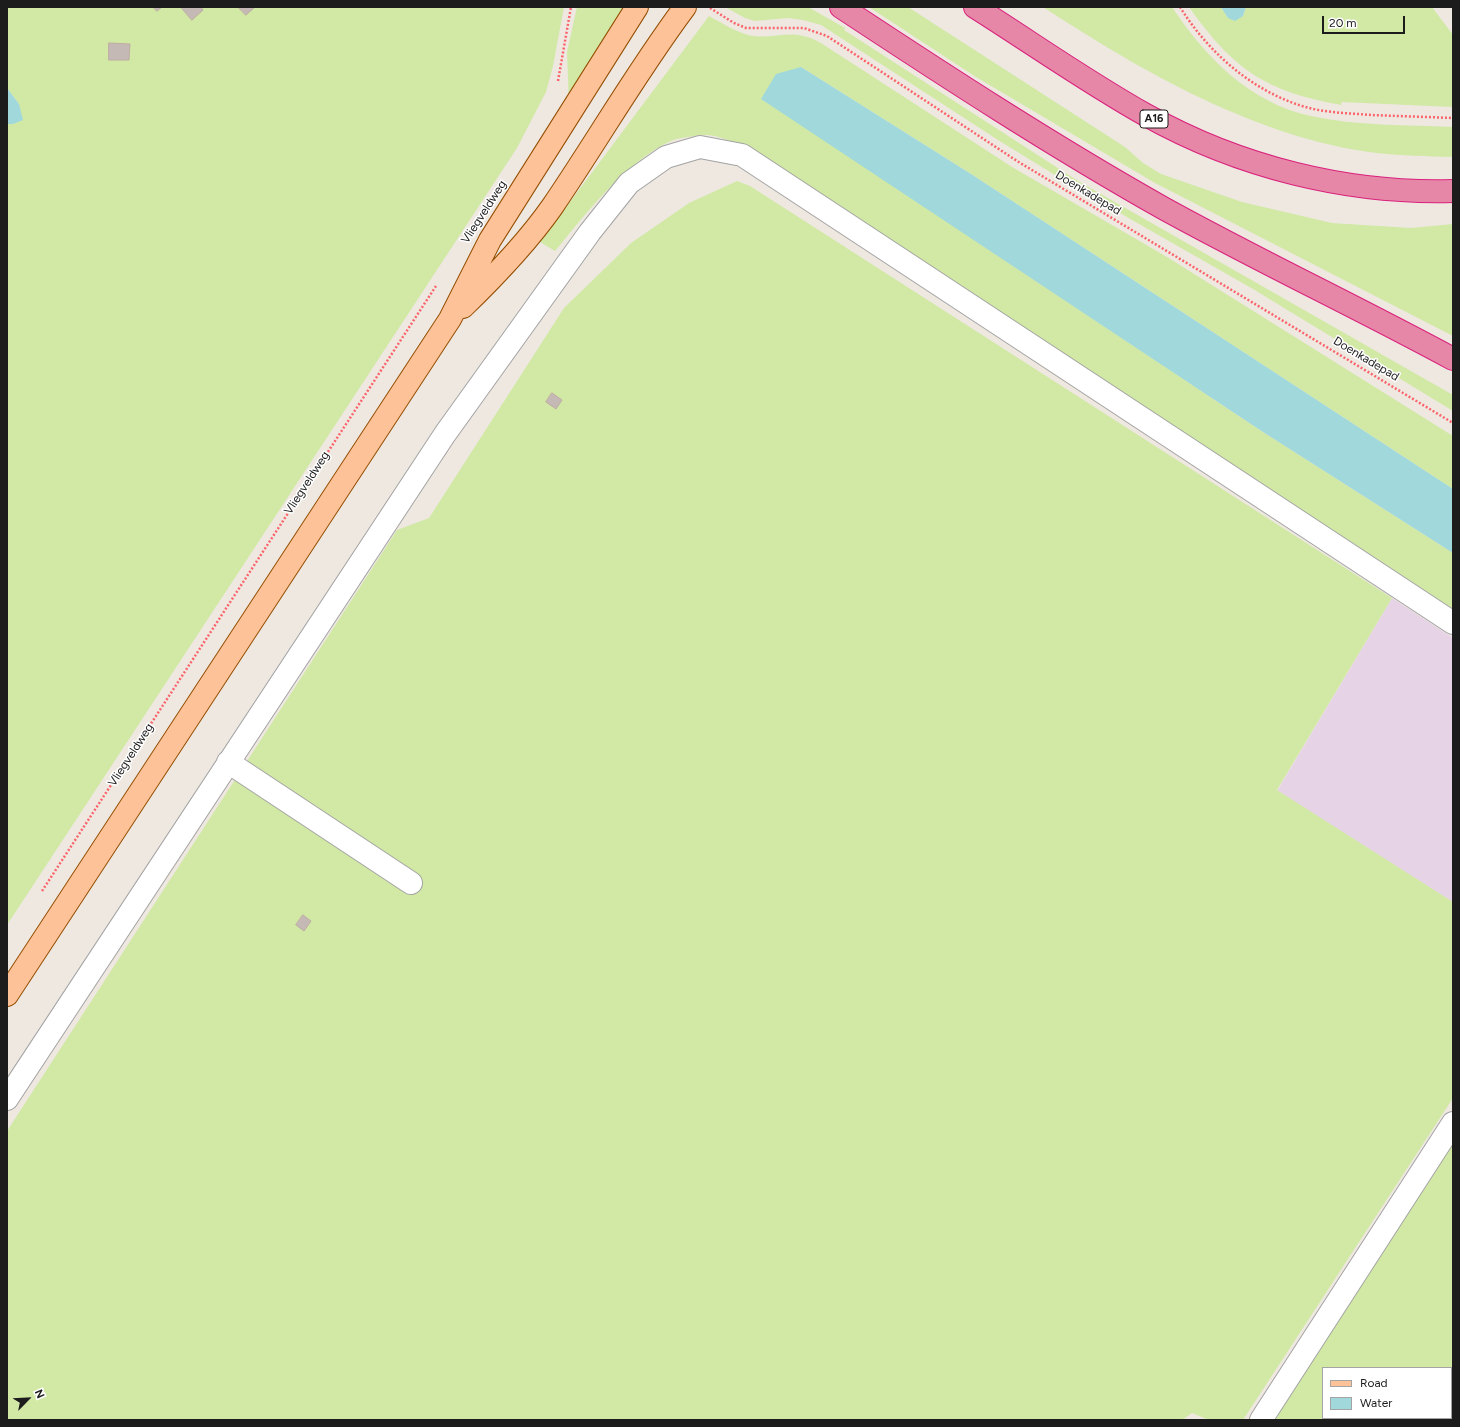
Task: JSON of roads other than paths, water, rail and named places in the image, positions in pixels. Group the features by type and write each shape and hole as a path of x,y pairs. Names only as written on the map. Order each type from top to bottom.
{"highway":[{"path":"841,7 1033,131 1163,208 1453,359"},
{"name":"A16","path":"975,7 1113,96 1148,116 1209,145 1248,161 1295,174 1354,186 1429,191 1453,190"}],"main road":[{"name":"Vliegveldweg","path":"7,994 450,319 490,240 637,7"},
{"name":"Vliegveldweg","path":"450,319 505,266 551,208 638,72 685,7"}],"lane":[{"path":"7,1099 445,434 590,232 629,183 666,157 700,147 742,155 1453,623"},
{"path":"228,762 411,883"},
{"path":"1261,1420 1453,1123"}],"water":[{"path":"1221,7 1246,7 1243,16 1235,21 1228,18"},
{"path":"801,67 971,174 1453,489 1453,553 1263,432 761,99 776,74"},
{"path":"7,88 19,104 23,120 13,124 7,124"}]}
